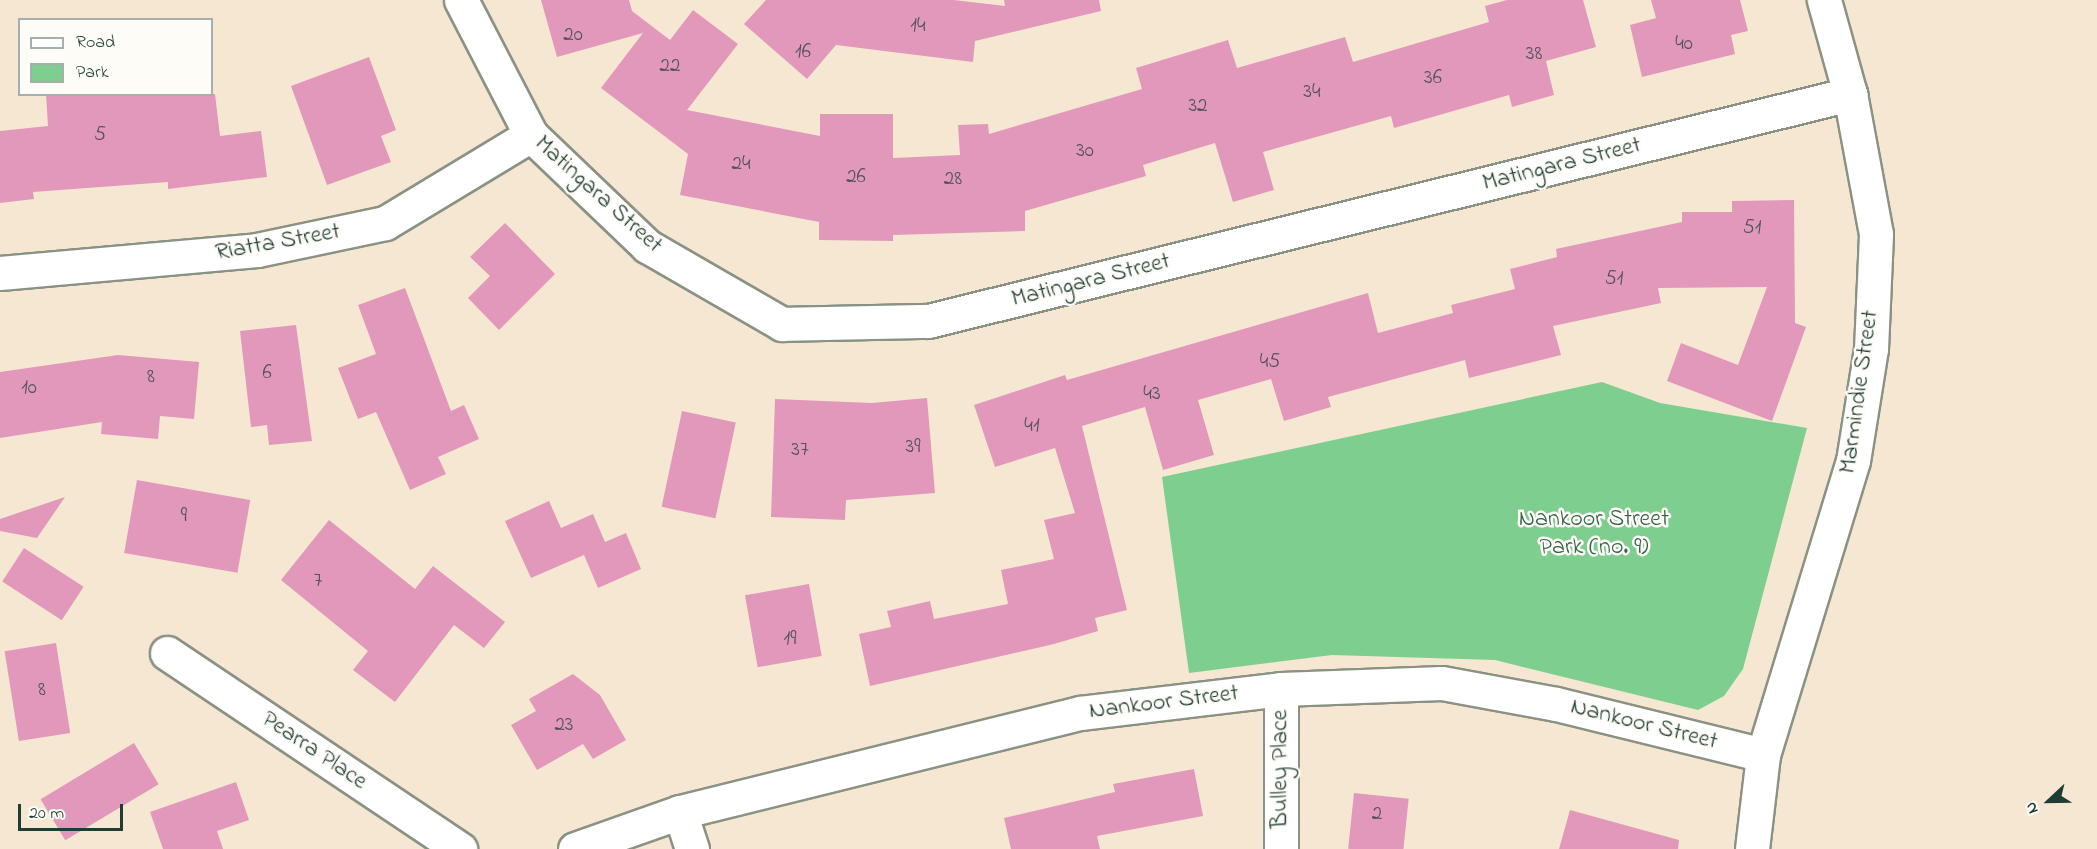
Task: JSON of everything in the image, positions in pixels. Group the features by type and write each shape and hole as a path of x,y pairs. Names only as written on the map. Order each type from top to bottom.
{"street":[{"name":"Matingara Street","path":"461,0 531,135 647,246 782,324 928,321 1850,94"},
{"name":"Marmindie Street","path":"1752,849 1763,754 1853,461 1871,349 1876,234 1850,94 1824,0"},
{"name":"Riatta Street","path":"0,273 257,250 385,223 531,135"},
{"name":"Pearra Place","path":"167,653 460,849"},
{"name":"Nankoor Street","path":"575,849 680,812 1080,713 1281,689 1442,683 1556,704 1763,754"},
{"name":"Bulley Place","path":"1281,689 1281,849"},
{"path":"680,812 692,849"}],"green space":[{"name":"Nankoor Street Park (no. 9)","path":"1602,382 1660,403 1807,428 1743,669 1724,696 1698,710 1495,660 1332,655 1189,673 1162,477"}],"building":[{"path":"541,0 629,0 632,11 670,40 693,10 738,44 687,110 820,136 820,114 893,114 893,158 960,155 958,125 988,124 989,134 1142,89 1136,68 1228,40 1237,68 1345,37 1353,62 1489,22 1485,6 1507,0 1583,0 1596,47 1546,61 1554,95 1512,107 1509,95 1394,128 1391,116 1263,152 1274,190 1233,202 1215,143 1143,165 1146,176 1025,211 1025,231 893,235 893,241 819,240 819,222 680,195 688,154 601,88 643,33 557,57"},
{"path":"766,0 954,0 1005,6 1004,0 1099,0 1101,11 975,41 973,62 836,45 807,79 744,24"},
{"path":"1651,0 1740,0 1748,31 1731,35 1735,54 1642,77 1630,25 1656,18"},
{"path":"369,57 396,130 381,136 391,162 327,185 291,86"},
{"path":"215,94 220,136 261,131 267,177 168,189 168,182 33,192 34,199 0,203 0,131 48,126 46,96 213,96"},
{"path":"1794,200 1795,323 1806,327 1772,421 1667,381 1681,343 1738,365 1767,287 1658,288 1661,303 1553,326 1561,355 1469,378 1465,360 1328,397 1331,407 1284,421 1271,379 1198,400 1214,455 1163,470 1145,407 1082,426 1127,610 1095,618 1098,631 1054,644 870,686 859,634 891,627 887,611 930,601 934,619 1008,604 1001,570 1054,559 1044,520 1075,513 1055,448 995,467 974,405 1065,375 1067,380 1368,293 1378,333 1453,313 1451,305 1515,289 1510,269 1557,257 1556,249 1682,222 1682,212 1732,212 1732,201"},
{"path":"505,223 555,274 499,330 468,298 490,276 470,257"},
{"path":"405,288 451,411 464,405 479,439 438,457 446,474 410,490 376,412 358,419 338,368 376,354 358,305"},
{"path":"296,325 312,441 269,445 267,425 251,427 240,331"},
{"path":"118,355 199,362 194,419 160,416 158,439 101,434 102,422 0,438 0,372"},
{"path":"927,398 935,493 846,500 845,520 771,517 775,399 872,403"},
{"path":"682,411 736,422 715,518 662,507"},
{"path":"137,480 250,500 237,573 124,553"},
{"path":"65,497 37,538 0,531 0,519"},
{"path":"549,501 561,528 593,514 605,542 626,533 641,569 598,588 584,555 531,578 505,521"},
{"path":"329,520 415,589 433,566 505,622 484,648 454,625 395,702 353,670 368,651 281,580"},
{"path":"24,548 84,587 62,620 2,582"},
{"path":"809,584 822,656 758,667 745,595"},
{"path":"56,643 70,733 19,741 5,651"},
{"path":"573,674 600,695 626,740 593,759 583,744 537,770 511,725 536,711 529,699"},
{"path":"134,743 159,784 65,840 41,799"},
{"path":"1194,769 1203,816 1097,836 1100,849 1011,849 1004,818 1115,792 1113,784"},
{"path":"236,782 249,820 217,831 223,849 163,849 150,812"},
{"path":"1354,793 1409,799 1403,849 1348,849"},
{"path":"1570,810 1679,840 1678,849 1559,849"}]}
